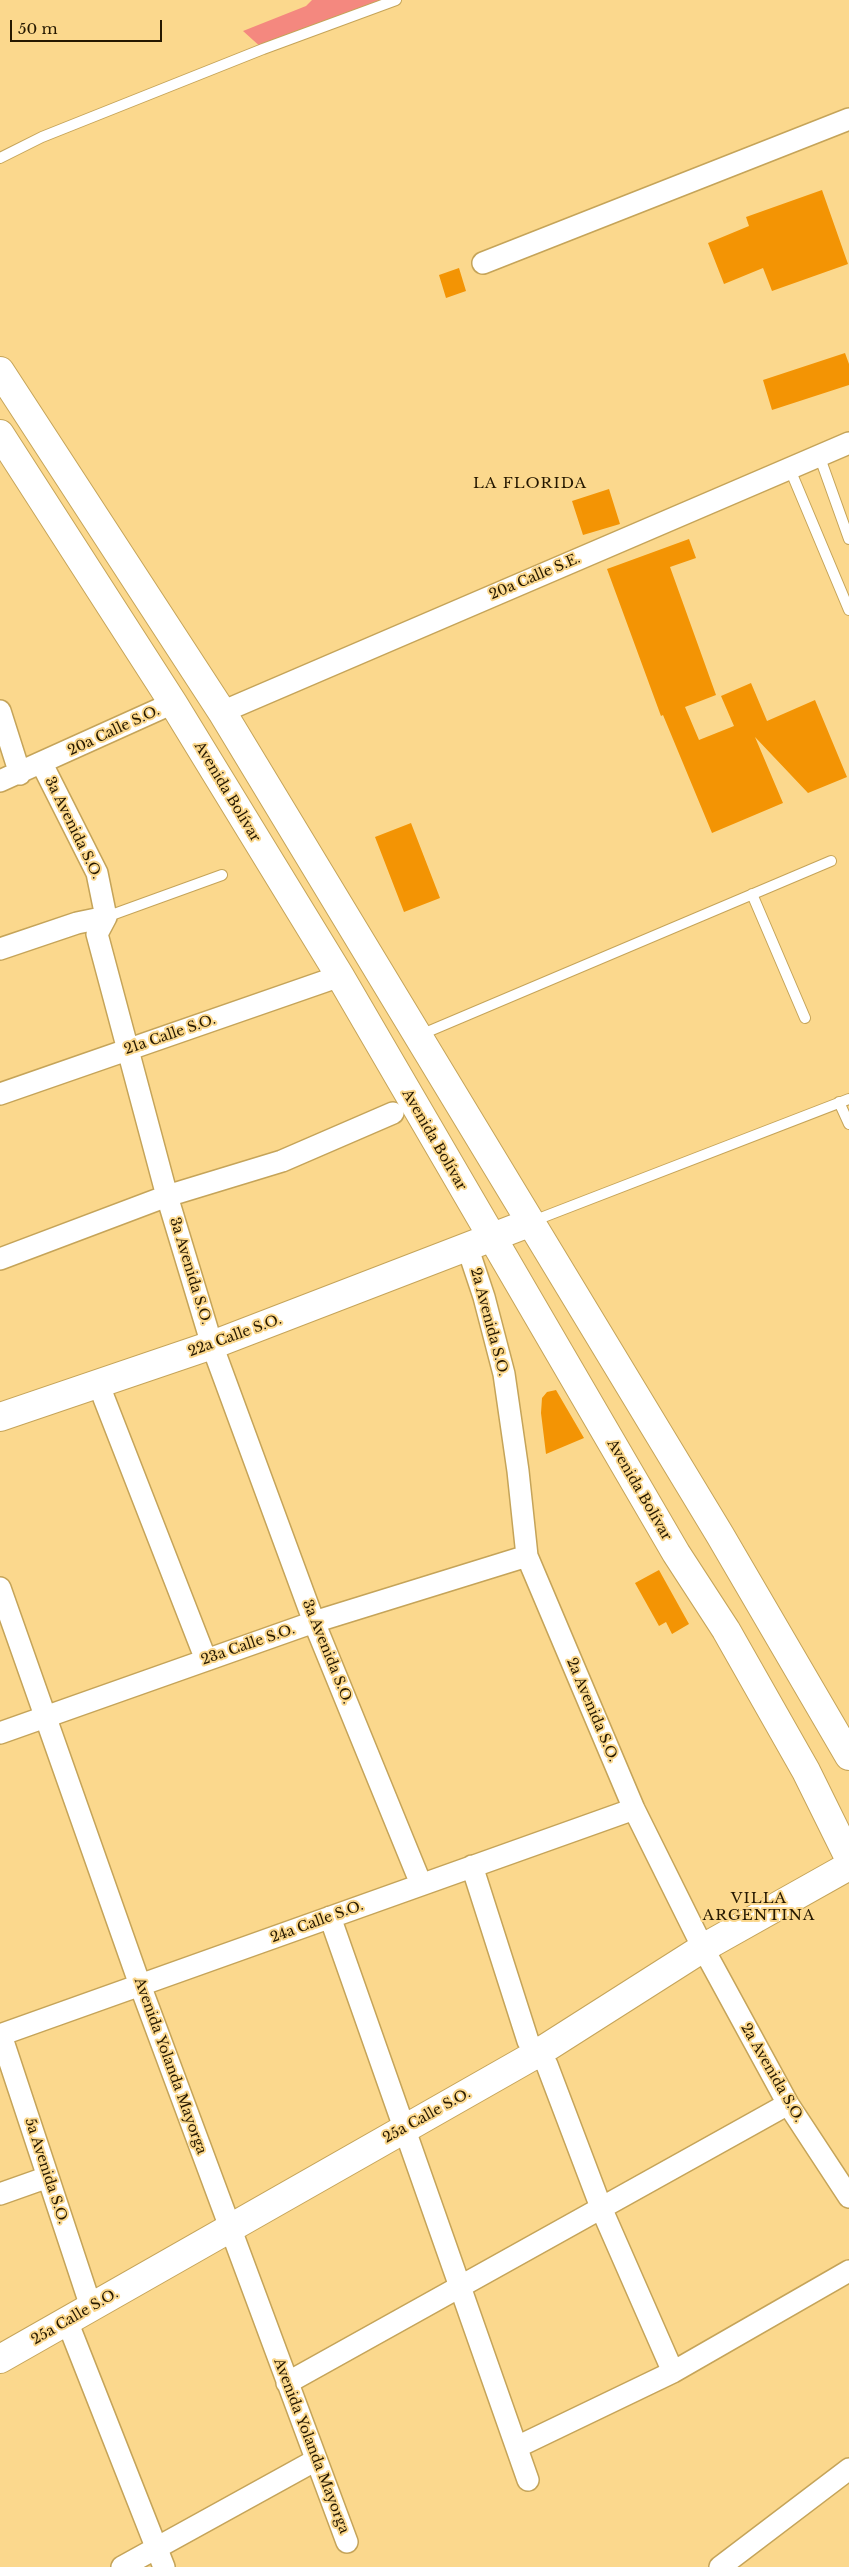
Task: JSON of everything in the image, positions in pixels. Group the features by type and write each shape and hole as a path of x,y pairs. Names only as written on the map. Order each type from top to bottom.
{"main road":[{"path":"0,371 222,712 529,1223 720,1536 849,1756"},
{"name":"Avenida Bolívar","path":"0,434 8,461 173,703 340,976 478,1241 726,1630 806,1771 849,1858"},
{"path":"478,1241 529,1223"},
{"name":"22a Calle S.O.","path":"0,1418 212,1345 478,1241"},
{"name":"25a Calle S.O.","path":"0,2359 538,2053 703,1948 849,1866"}],"street":[{"path":"483,263 849,119"},
{"name":"20a Calle S.E.","path":"222,712 849,443"},
{"name":"20a Calle S.O.","path":"10,778 173,703"},
{"path":"0,711 10,778"},
{"name":"3a Avenida S.O.","path":"42,764 97,873 106,917 97,934 168,1196 212,1345 314,1622 421,1884"},
{"path":"0,949 77,924 106,917"},
{"name":"21a Calle S.O.","path":"0,1094 340,976"},
{"path":"0,1259 168,1196 282,1161 394,1113"},
{"name":"2a Avenida S.O.","path":"478,1241 484,1297 504,1374 518,1471 527,1556 634,1809 703,1948 788,2104 849,2197"},
{"path":"98,1383 206,1660"},
{"name":"23a Calle S.O.","path":"0,1733 314,1622 527,1556"},
{"name":"Avenida Yolanda Mayorga","path":"0,1588 140,1985 229,2229 347,2542"},
{"name":"24a Calle S.O.","path":"0,2035 634,1809"},
{"path":"472,1866 528,2042 547,2065 602,2210 673,2372"},
{"path":"330,1917 528,2480"},
{"name":"5a Avenida S.O.","path":"0,2035 91,2307"},
{"path":"287,2383 460,2286 602,2210 788,2104"},
{"path":"0,2194 48,2177"},
{"path":"517,2447 673,2372 849,2271"},
{"path":"67,2321 161,2558"},
{"path":"122,2567 161,2558 316,2460"},
{"path":"720,2567 849,2469"}],"lane":[{"path":"0,158 69,126 263,49 396,0"},
{"path":"819,456 849,539"},
{"path":"790,467 849,610"},
{"path":"417,1036 831,861"},
{"path":"106,917 222,875"},
{"path":"752,894 805,1018"},
{"path":"529,1223 844,1101 849,1124"}],"shaded area":[{"path":"312,0 396,0 263,49 243,31 306,6"}],"building":[{"path":"822,190 848,264 772,291 763,268 724,284 708,243 749,226 746,217"},
{"path":"459,268 466,291 446,298 439,275"},
{"path":"845,353 849,364 849,385 772,410 763,380"},
{"path":"609,489 620,524 583,535 572,501"},
{"path":"689,539 696,558 670,567 716,695 685,707 699,740 734,726 721,696 751,683 767,721 815,700 847,777 808,793 755,737 783,803 712,833 663,715 661,716 607,569"},
{"path":"411,823 440,898 404,912 375,837"},
{"path":"556,1390 584,1438 546,1454 541,1413 542,1398 547,1392"},
{"path":"659,1570 689,1624 672,1634 666,1622 659,1626 635,1583"}],"district":[{"name":"LA FLORIDA","path":"530,484"},
{"name":"VILLA ARGENTINA","path":"759,1908"}]}
